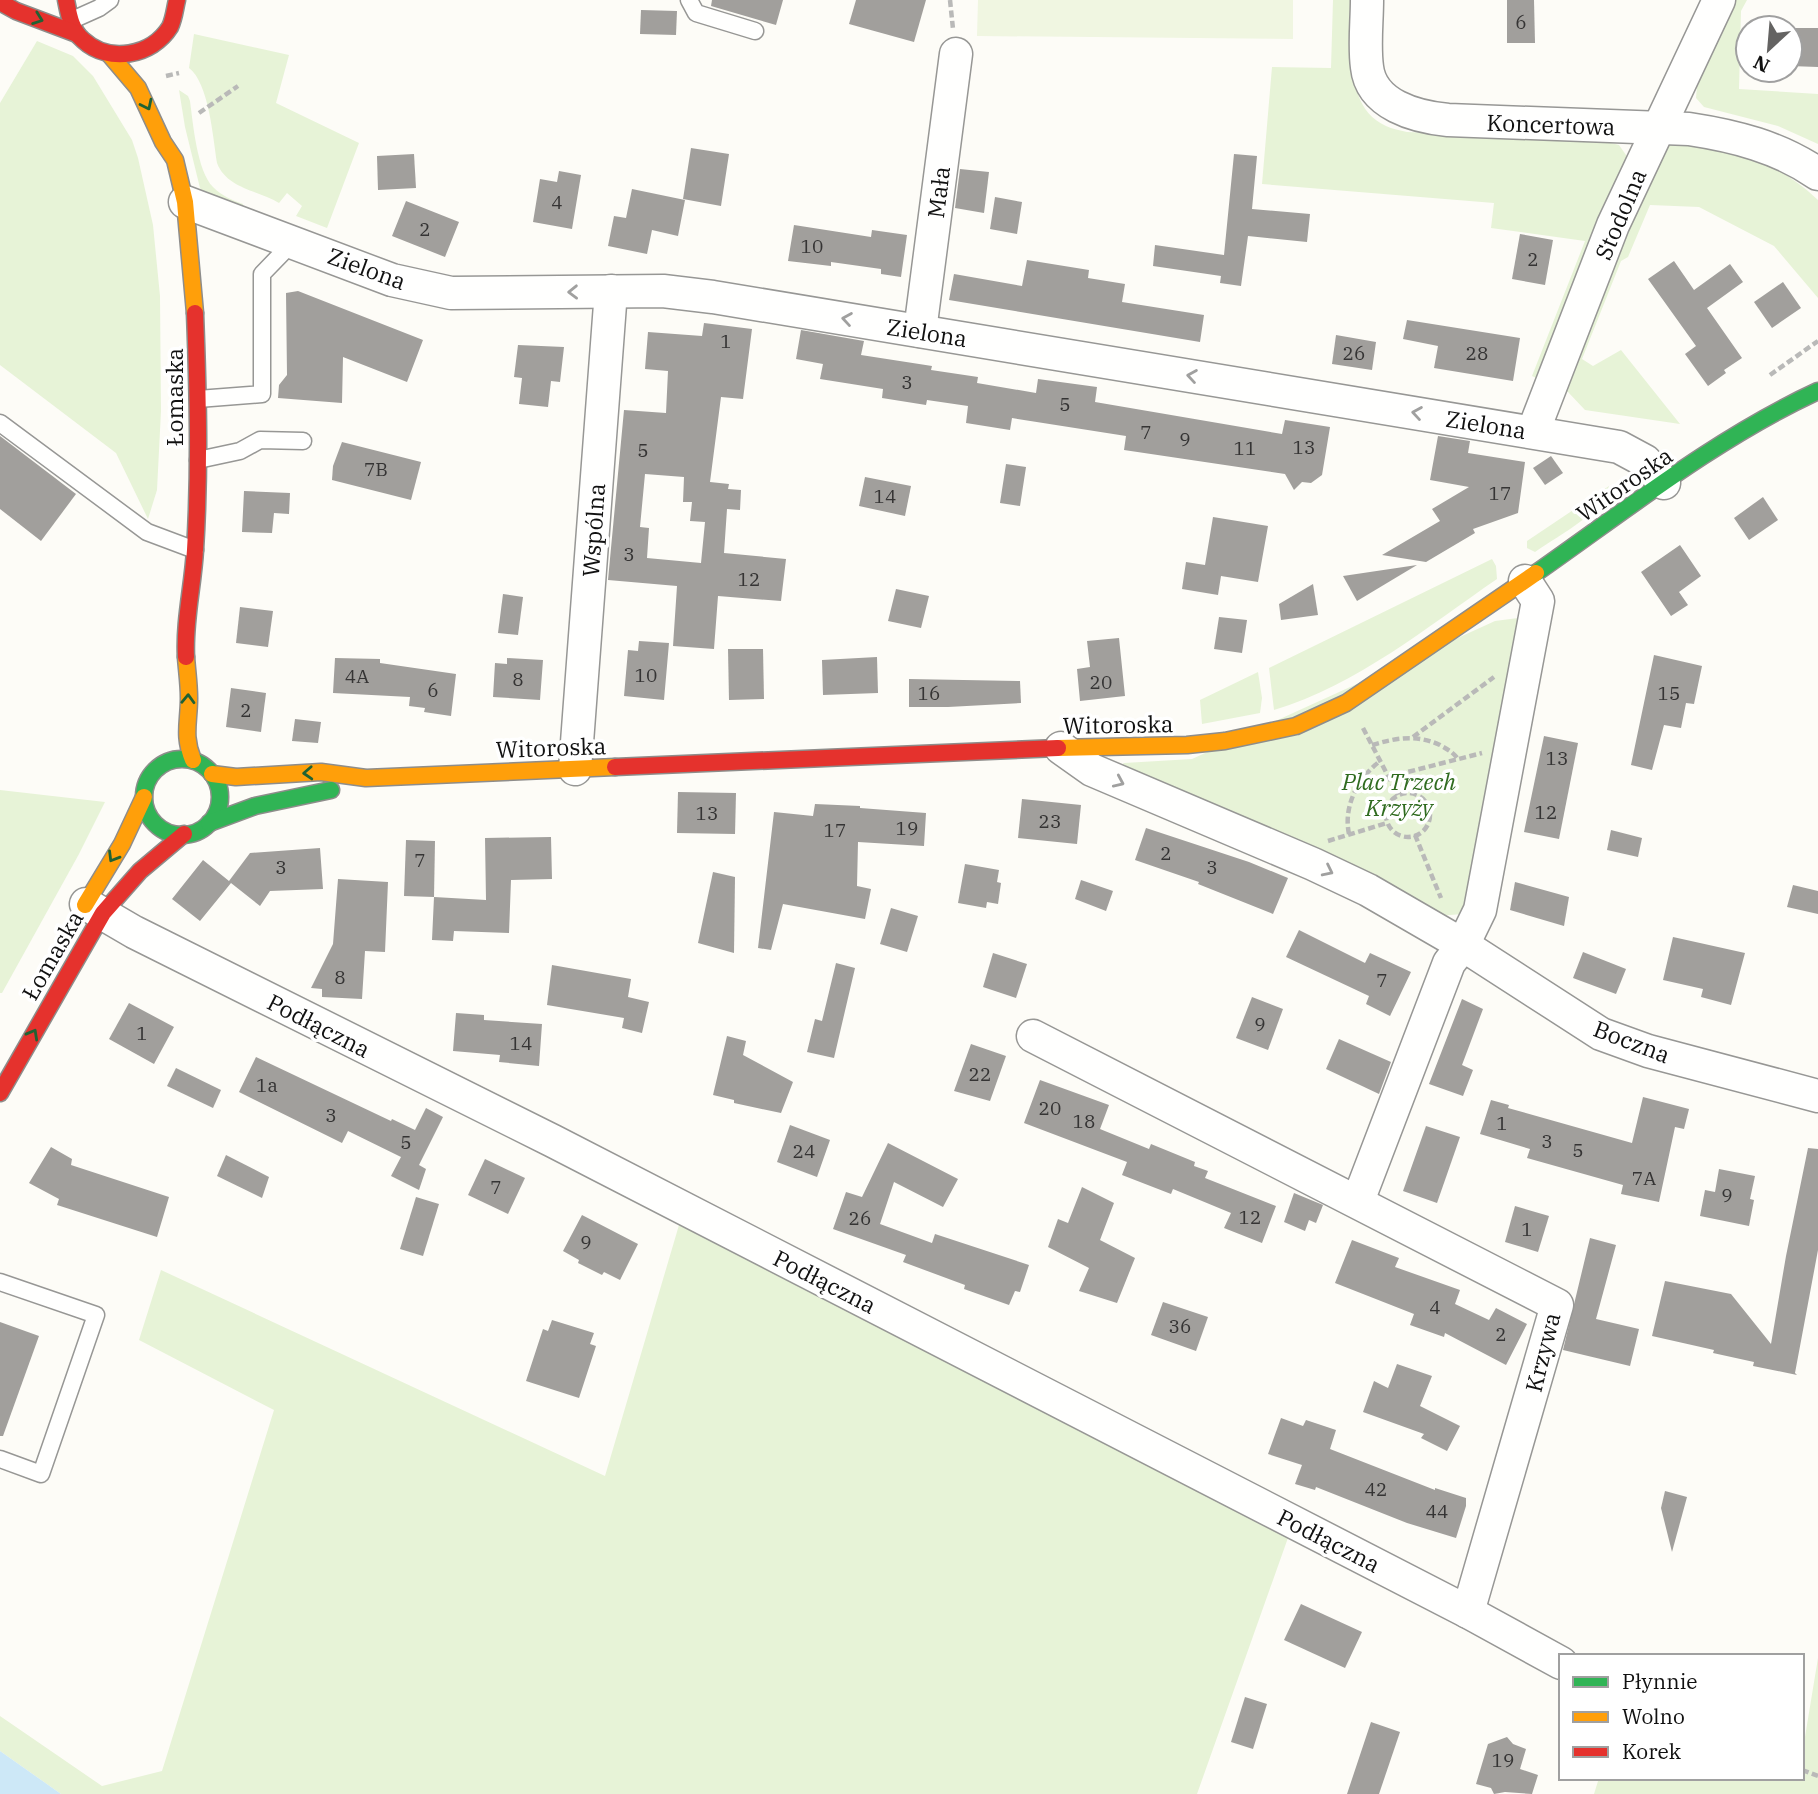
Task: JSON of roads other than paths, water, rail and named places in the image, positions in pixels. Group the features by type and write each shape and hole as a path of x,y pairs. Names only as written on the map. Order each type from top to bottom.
{"main road":[{"path":"66,0 73,27"},
{"path":"161,62 177,0"},
{"name":"Łomaska","path":"0,2 16,11 73,27 88,44 110,55 138,88 163,142 175,160 185,202 195,306 198,399 195,550 185,636 189,699 187,745 193,760"},
{"path":"110,55 126,55 147,49 171,26"},
{"name":"Łomaska","path":"175,160 177,131"},
{"name":"Witoroska","path":"1774,411 1800,384"},
{"name":"Witoroska","path":"212,774 236,777 321,772 366,778 1187,745 1225,741 1296,726 1346,703 1664,483 1774,411 1818,391"},
{"name":"Łomaska","path":"173,672 185,636"},
{"path":"159,751 154,772 146,788 145,797 150,815 156,824 174,834 184,834"},
{"path":"154,772 168,762 193,760 212,774 219,788 220,803 209,823"},
{"name":"Witoroska","path":"89,911 121,889 184,834 193,833 209,823 255,806 324,792 366,778"},
{"name":"Łomaska","path":"0,1093 145,797"}],"street":[{"name":"Koncertowa","path":"1367,0 1367,68 1371,81 1392,105 1407,113 1448,120 1657,127 1713,132 1755,143 1818,174"},
{"name":"Stodolna","path":"1533,432 1614,225 1657,127 1719,0"},
{"name":"Mała","path":"920,331 956,54"},
{"name":"Zielona","path":"185,202 392,280 451,293 663,290 1619,447 1645,461 1664,483"},
{"name":"Wspólna","path":"575,769 611,291"},
{"path":"1358,1201 1449,963 1463,945 1480,910 1538,601 1525,581"},
{"path":"1061,748 1091,770 1368,890 1463,945"},
{"name":"Podłączna","path":"89,911 553,1142 1468,1612 1559,1662"},
{"name":"Boczna","path":"1463,945 1601,1034 1648,1051 1818,1096"},
{"name":"Krzywa","path":"1033,1036 1557,1305 1468,1612"}],"lane":[{"path":"73,27 110,0"},
{"path":"689,0 696,13 755,31"},
{"path":"198,399 262,394 262,274 294,241"},
{"path":"0,423 147,533 195,550"},
{"path":"197,461 240,451 260,440 303,441"},
{"path":"0,1282 96,1315 41,1474 0,1459"}],"water":[{"path":"0,1751 61,1794 0,1794"}],"park label":[{"name":"Plac Trzech Krzyży","path":"1399,794"}]}
